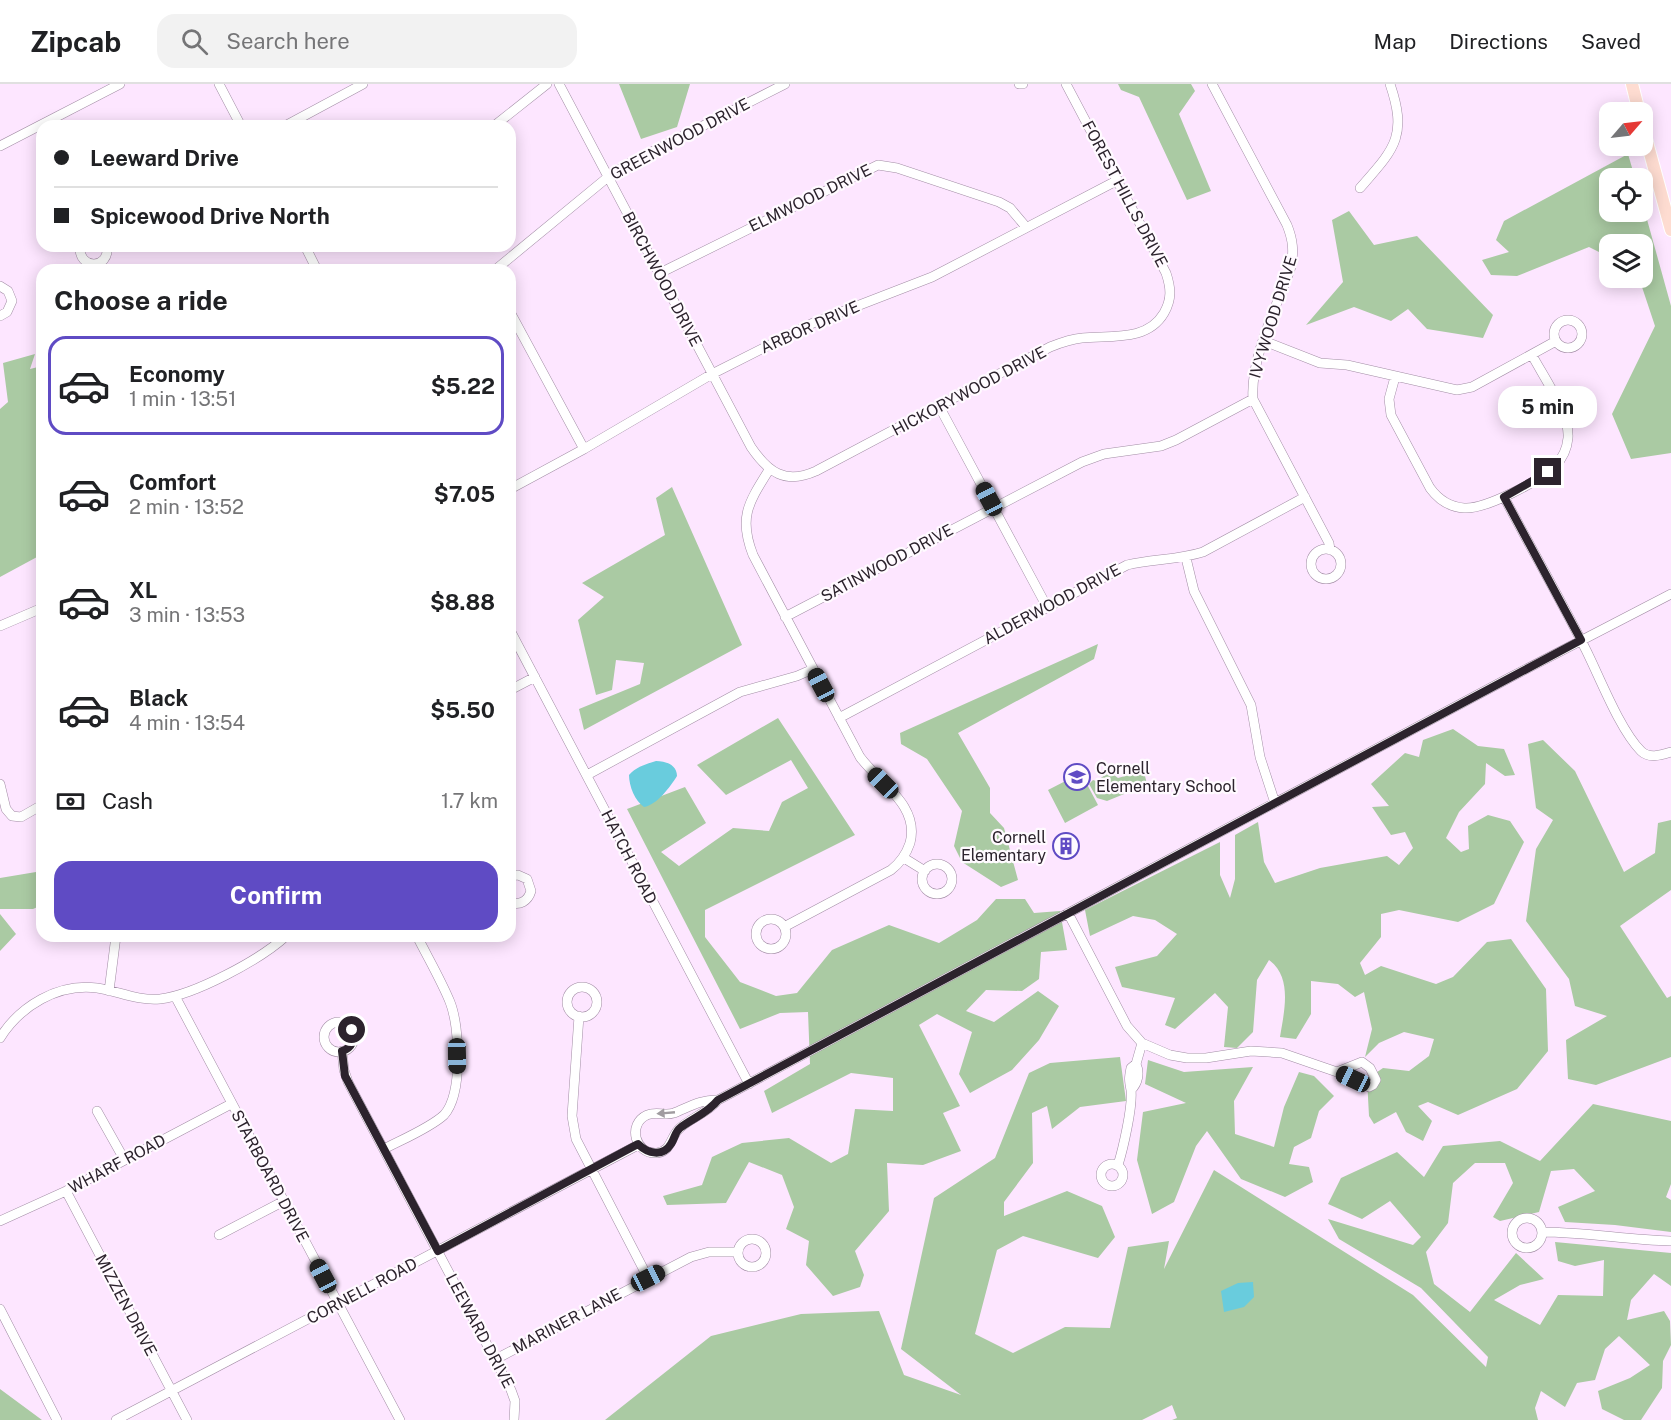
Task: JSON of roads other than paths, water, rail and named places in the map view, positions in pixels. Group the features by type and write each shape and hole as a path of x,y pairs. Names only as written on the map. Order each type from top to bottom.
{"main road":[{"path":"1632,84 1636,102"},
{"path":"1651,156 1671,230"}],"street":[{"path":"54,120 120,84"},
{"path":"219,84 238,120"},
{"path":"296,120 363,84"},
{"path":"502,120 547,84"},
{"name":"BIRCHWOOD DRIVE","path":"559,84 751,447 762,464 769,470"},
{"name":"GREENWOOD DRIVE","path":"502,264 608,177 628,164 785,84"},
{"name":"FOREST HILLS DRIVE","path":"1066,84 1166,273 1171,294 1167,308"},
{"name":"IVYWOOD DRIVE","path":"1212,84 1293,240 1294,252 1291,267 1253,372 1253,399 1329,543 1329,550"},
{"path":"1360,188 1387,158 1395,141 1399,119 1390,84"},
{"path":"0,146 36,129"},
{"name":"ELMWOOD DRIVE","path":"660,273 878,165 897,168 999,202 1010,208 1026,227"},
{"name":"ARBOR DRIVE","path":"516,486 712,374 813,323 932,277 1118,180"},
{"path":"81,252 86,262 92,264 105,259 108,252"},
{"path":"0,286 8,291 12,302 8,312 0,316"},
{"name":"HICKORYWOOD DRIVE","path":"769,470 793,477 809,474 1062,342 1139,333 1155,325 1167,308"},
{"path":"516,323 584,449"},
{"path":"1264,340 1320,363 1347,365 1451,389 1472,387 1556,341"},
{"path":"1395,377 1389,399 1391,414 1434,494 1450,505 1464,508 1480,507 1504,497 1548,472 1556,465 1566,449 1568,437 1565,418 1532,355"},
{"name":"SATINWOOD DRIVE","path":"785,617 1093,457 1119,451 1148,449 1176,440 1253,399"},
{"path":"939,406 1047,607"},
{"path":"769,470 749,502 745,517 753,555 866,765 894,793 908,812 912,833 903,858 891,870 784,927"},
{"name":"ALDERWOOD DRIVE","path":"839,718 1127,565 1150,560 1186,558 1203,552 1305,497"},
{"path":"1504,497 1581,640 1629,736 1642,752 1652,756 1671,752"},
{"path":"1186,558 1194,591 1251,705 1260,757 1275,803"},
{"path":"718,1100 702,1101 671,1114 652,1113 643,1117 635,1128 638,1144 650,1152 665,1150 680,1128 707,1111 718,1100 1671,594"},
{"path":"0,626 36,611"},
{"name":"HATCH ROAD","path":"516,641 749,1084"},
{"path":"587,775 740,692 797,676 813,669"},
{"path":"516,687 535,677"},
{"path":"0,784 7,812 17,818 36,809"},
{"path":"903,858 925,871"},
{"path":"516,875 530,882 531,891 524,902 516,902"},
{"path":"1068,913 1127,1026 1142,1043 1170,1055 1188,1059 1251,1051 1282,1053 1337,1072"},
{"path":"109,991 115,942"},
{"path":"0,1038 19,1014 46,997 76,988 96,988 136,998 175,996 189,992 232,971 263,954 278,942"},
{"path":"384,1149 440,1118 450,1107 454,1094 457,1074 456,1029 453,1011 420,942"},
{"name":"STARBOARD DRIVE","path":"175,996 338,1304 395,1419"},
{"path":"579,1016 572,1116 578,1147 648,1278"},
{"path":"1118,1165 1125,1139 1131,1090 1128,1084 1131,1068 1136,1064 1142,1043"},
{"name":"LEEWARD DRIVE","path":"342,1051 345,1076 496,1359 513,1396 514,1420"},
{"name":"WHARF ROAD","path":"0,1221 66,1191 231,1104"},
{"path":"97,1111 124,1159"},
{"name":"CORNELL ROAD","path":"116,1420 638,1144"},
{"name":"MIZZEN DRIVE","path":"66,1191 187,1420"},
{"path":"219,1235 284,1202"},
{"path":"1542,1232 1599,1234 1671,1241"},
{"name":"MARINER LANE","path":"496,1359 648,1278 700,1254 719,1251 738,1252"},
{"path":"0,1309 57,1420"}],"water":[{"path":"656,761 670,764 677,772 677,776 658,799 644,807 633,793 629,775 638,768"},
{"path":"1253,1282 1254,1297 1244,1307 1224,1312 1221,1291 1238,1283"}],"place":[{"name":"Cornell Elementary School","path":"1077,777"},
{"name":"Cornell Elementary","path":"1066,846"}]}
